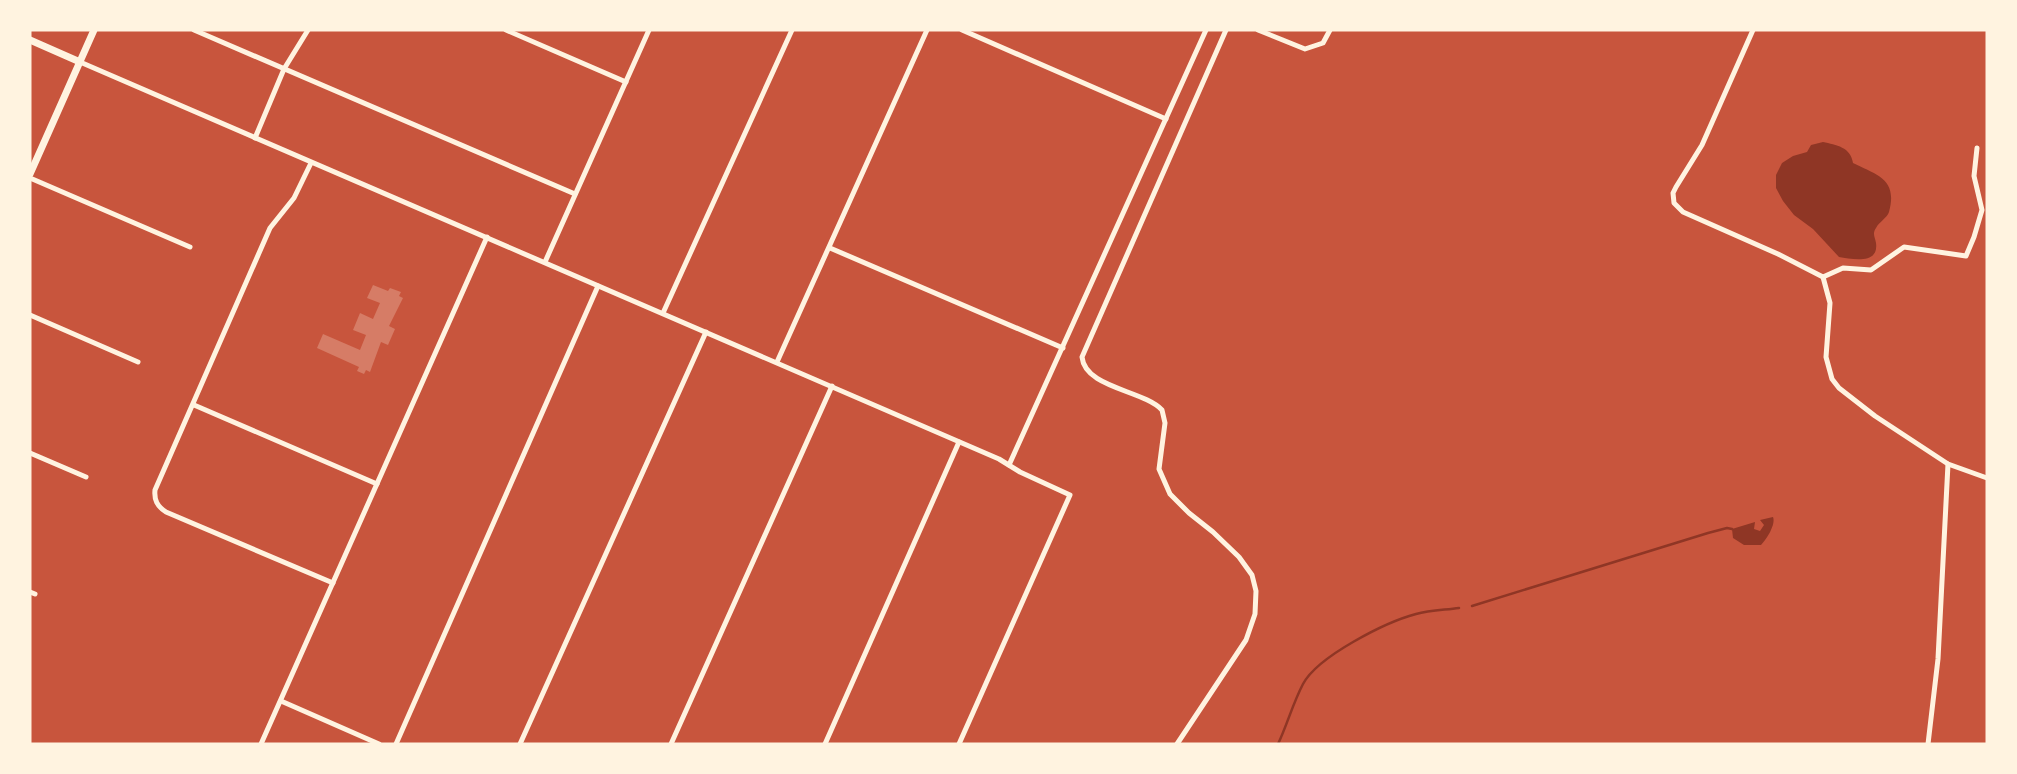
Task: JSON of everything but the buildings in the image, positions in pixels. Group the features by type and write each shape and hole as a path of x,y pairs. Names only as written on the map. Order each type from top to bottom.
{"main road":[{"path":"30,176 94,30"},
{"path":"30,40 80,62"}],"street":[{"path":"194,30 576,194"},
{"path":"255,138 284,69 308,30"},
{"path":"506,30 626,82"},
{"path":"545,262 649,30"},
{"path":"663,313 793,30"},
{"path":"778,362 927,30"},
{"path":"962,30 1166,119"},
{"path":"1009,465 1206,30"},
{"path":"1177,744 1246,640 1255,614 1255,582 1239,557 1170,494 1159,469 1165,423 1162,410 1149,401 1090,375 1082,364 1082,357 1083,349 1226,30"},
{"path":"1258,30 1305,49 1323,43 1330,30"},
{"path":"1753,30 1702,145 1673,193 1674,203 1683,212 1779,254 1823,277 1830,303 1826,357 1832,379 1839,388 1875,416 1948,464 1987,478"},
{"path":"80,62 778,362 959,442 1070,495 959,744"},
{"path":"1823,277 1843,268 1871,270 1904,247 1965,256 1975,237 1982,210 1974,176 1978,148"},
{"path":"311,163 294,198 270,228 155,490 155,501 166,512 333,583"},
{"path":"30,176 190,247"},
{"path":"261,744 487,237"},
{"path":"830,248 1063,348"},
{"path":"396,744 598,286"},
{"path":"30,314 138,362"},
{"path":"520,744 706,332"},
{"path":"670,744 832,386"},
{"path":"194,405 377,484"},
{"path":"825,744 959,442"},
{"path":"30,453 86,477"},
{"path":"1928,744 1938,659 1948,464"},
{"path":"281,701 379,744"}],"shaded area":[{"path":"1823,142 1846,150 1853,163 1877,175 1888,185 1891,192 1889,212 1875,230 1876,250 1869,258 1839,257 1813,229 1794,215 1776,188 1776,175 1782,163 1807,152 1811,145"},
{"path":"1773,517 1772,527 1761,545 1744,545 1733,538 1732,529 1755,522 1754,529 1760,531 1764,525 1760,520"}],"waterway":[{"path":"1472,606 1708,533 1732,529"},
{"path":"1278,744 1303,684 1323,662 1354,641 1403,618 1459,608"}]}
